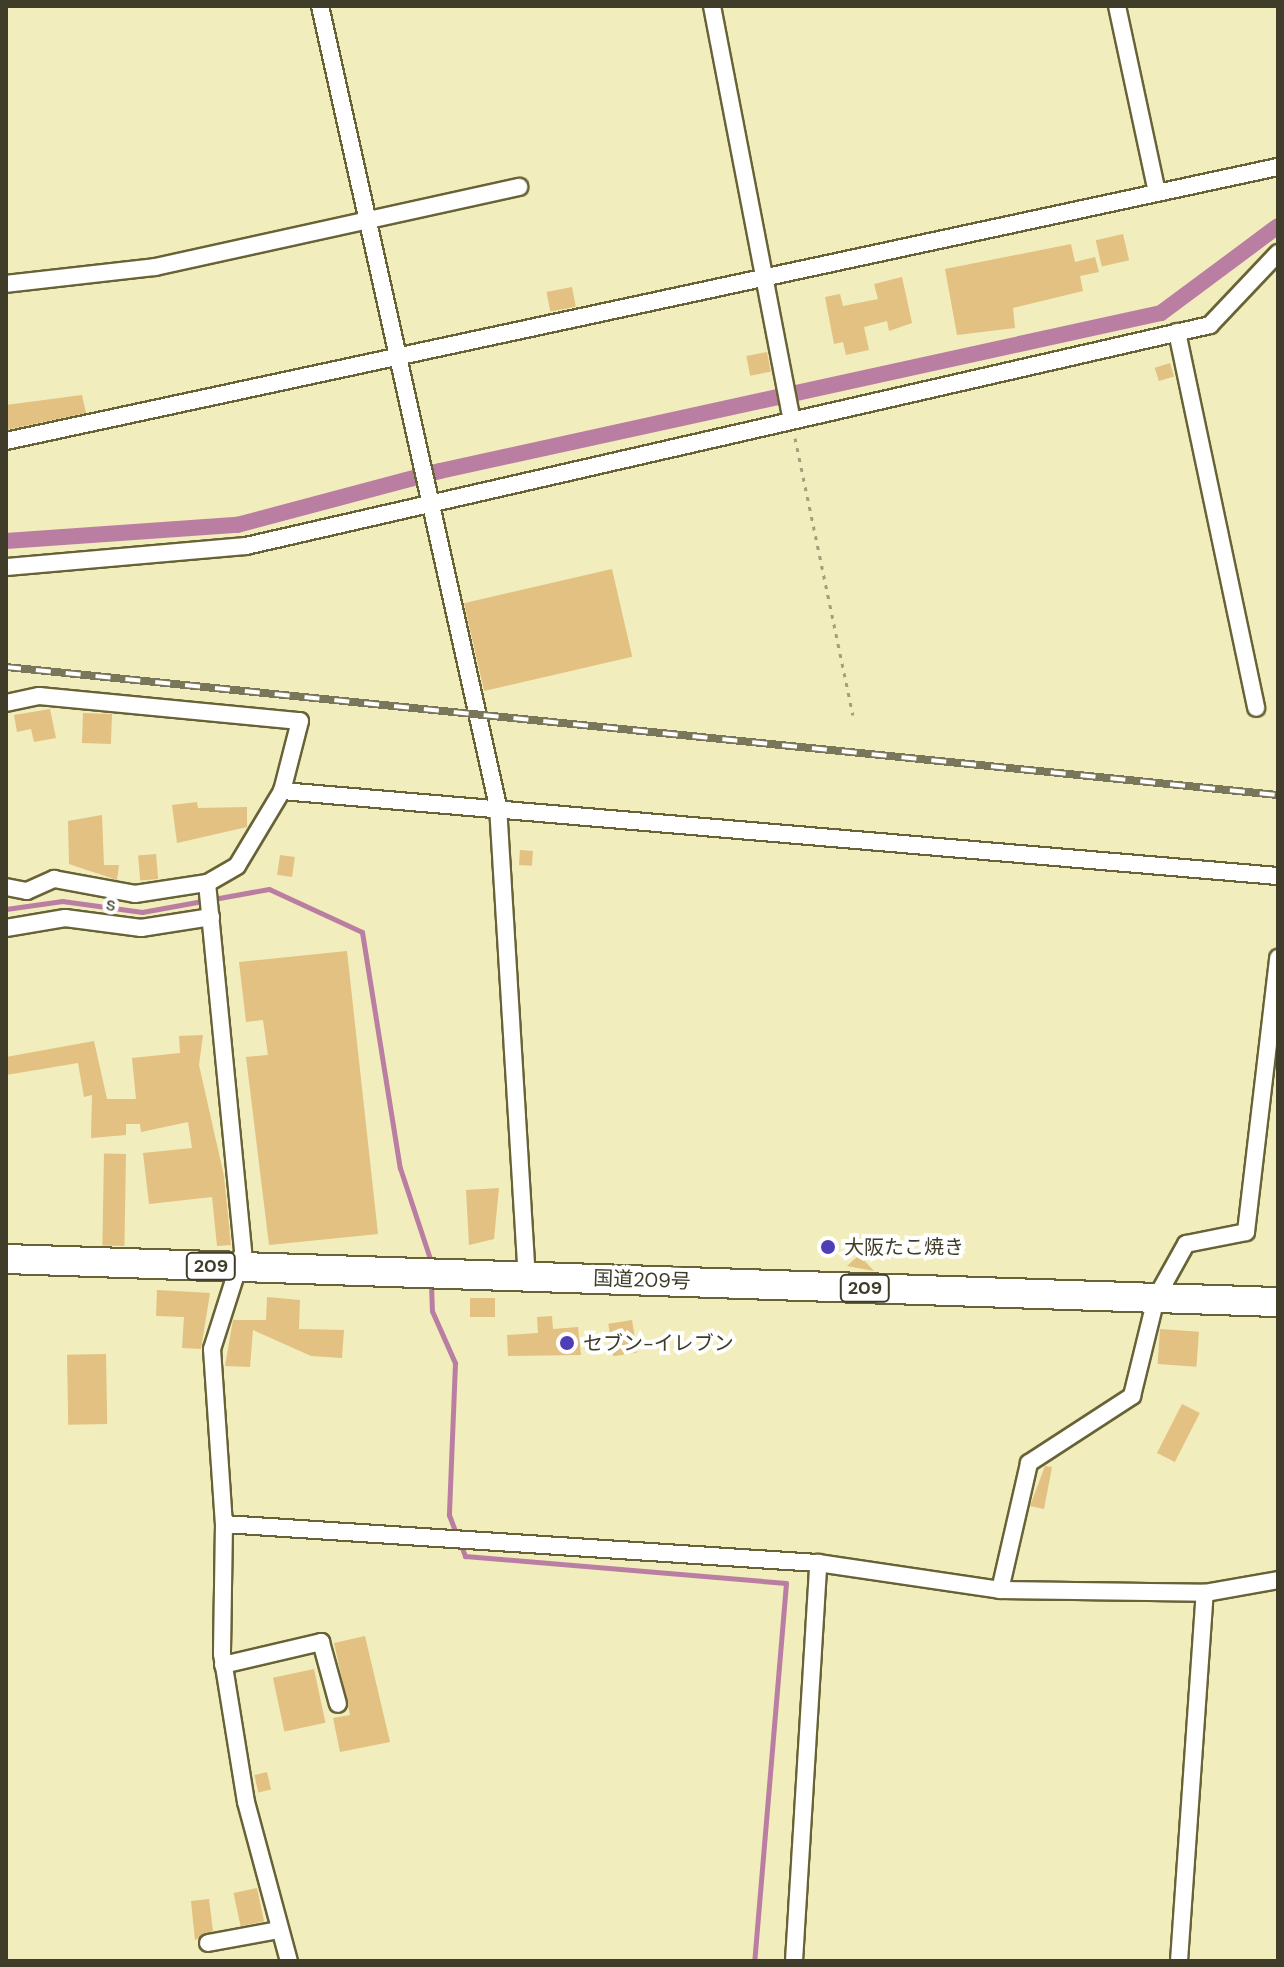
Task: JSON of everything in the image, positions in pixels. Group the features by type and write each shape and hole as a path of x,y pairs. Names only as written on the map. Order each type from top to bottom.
{"highway":[{"name":"国道209号","path":"6,1259 1278,1302"}],"street":[{"path":"320,6 498,806 527,1276"},
{"path":"712,6 791,418"},
{"path":"1117,6 1157,193"},
{"path":"6,441 1278,167"},
{"path":"6,284 93,278 368,226 519,187"},
{"path":"6,567 246,546 791,418 1210,325 1278,253"},
{"path":"1177,332 1256,708"},
{"path":"6,703 39,696 300,721 282,791 237,866 209,899 239,1267 212,1349 224,1524 223,1665 231,1735 278,1930 289,1961"},
{"path":"282,791 498,806 1278,876"},
{"path":"6,887 27,891 54,879 135,894 209,899"},
{"name":"s","path":"6,928 65,918 141,928 209,899"},
{"path":"1000,1590 1029,1463 1132,1396 1156,1298 1186,1244 1246,1232 1278,958"},
{"path":"224,1524 456,1536 818,1563 1000,1590 1205,1593 1278,1580"},
{"path":"794,1961 818,1563"},
{"path":"1179,1961 1205,1593"},
{"path":"223,1665 321,1642 338,1704"},
{"path":"208,1943 278,1930"}],"path":[{"path":"791,418 853,715"}],"building":[{"path":"1123,234 1129,260 1102,267 1096,240"},
{"path":"1071,244 1075,262 1095,257 1099,272 1080,276 1083,291 1013,308 1015,328 957,335 945,269"},
{"path":"902,277 912,323 889,331 887,321 864,327 869,350 846,355 843,342 834,344 825,297 840,294 843,306 878,299 874,284"},
{"path":"572,287 576,307 550,312 546,292"},
{"path":"767,352 771,372 750,376 746,356"},
{"path":"1170,363 1174,376 1159,381 1155,368"},
{"path":"82,395 86,413 6,430 6,405"},
{"path":"612,569 632,657 484,691 464,603"},
{"path":"50,709 56,738 34,742 31,729 17,732 14,715"},
{"path":"83,713 112,714 111,744 82,743"},
{"path":"197,802 198,808 247,807 247,827 177,843 172,805"},
{"path":"102,815 104,865 119,865 117,880 69,864 68,821"},
{"path":"520,850 533,851 532,866 519,865"},
{"path":"156,854 158,879 140,880 138,856"},
{"path":"280,855 295,857 292,877 277,875"},
{"path":"347,951 378,1234 269,1245 246,1057 268,1055 263,1020 246,1022 239,962"},
{"path":"203,1035 199,1065 224,1176 231,1245 217,1246 212,1197 149,1204 143,1153 192,1148 188,1122 141,1132 140,1124 126,1124 126,1135 91,1138 92,1095 84,1097 78,1063 6,1075 6,1057 94,1041 107,1099 136,1099 132,1058 180,1053 179,1036"},
{"path":"104,1154 126,1154 124,1246 102,1246"},
{"path":"499,1188 494,1239 469,1245 466,1190"},
{"path":"859,1255 874,1271 847,1266"},
{"path":"157,1290 210,1293 201,1349 182,1348 184,1317 156,1316"},
{"path":"267,1297 300,1300 299,1329 344,1330 342,1358 311,1356 253,1330 250,1367 225,1366 233,1320 266,1320"},
{"path":"470,1298 495,1298 495,1317 470,1317"},
{"path":"552,1316 553,1329 578,1327 581,1355 508,1356 507,1335 538,1333 537,1317"},
{"path":"632,1320 637,1353 613,1356 608,1324"},
{"path":"1160,1329 1199,1332 1196,1367 1158,1364"},
{"path":"106,1354 107,1424 68,1425 67,1355"},
{"path":"1182,1404 1200,1413 1175,1462 1157,1453"},
{"path":"1045,1466 1052,1467 1044,1509 1030,1506"},
{"path":"365,1636 390,1742 340,1752 333,1718 350,1715 334,1643"},
{"path":"314,1669 325,1723 284,1732 273,1678"},
{"path":"267,1772 271,1790 258,1792 254,1775"},
{"path":"257,1888 264,1921 241,1926 234,1893"},
{"path":"209,1899 213,1931 195,1940 191,1901"}],"waterway":[{"path":"6,541 237,525 440,471 1161,313 1278,226"},
{"path":"6,909 62,901 142,912 269,889 362,932 400,1168 431,1262"},
{"path":"431,1284 432,1311 455,1363 449,1515 457,1536"},
{"path":"461,1545 465,1556 786,1583 754,1961"}],"railway":[{"path":"6,667 1278,795"}],"place":[{"name":"大阪たこ焼き","path":"828,1247"},
{"name":"セブン-イレブン","path":"567,1343"}]}
